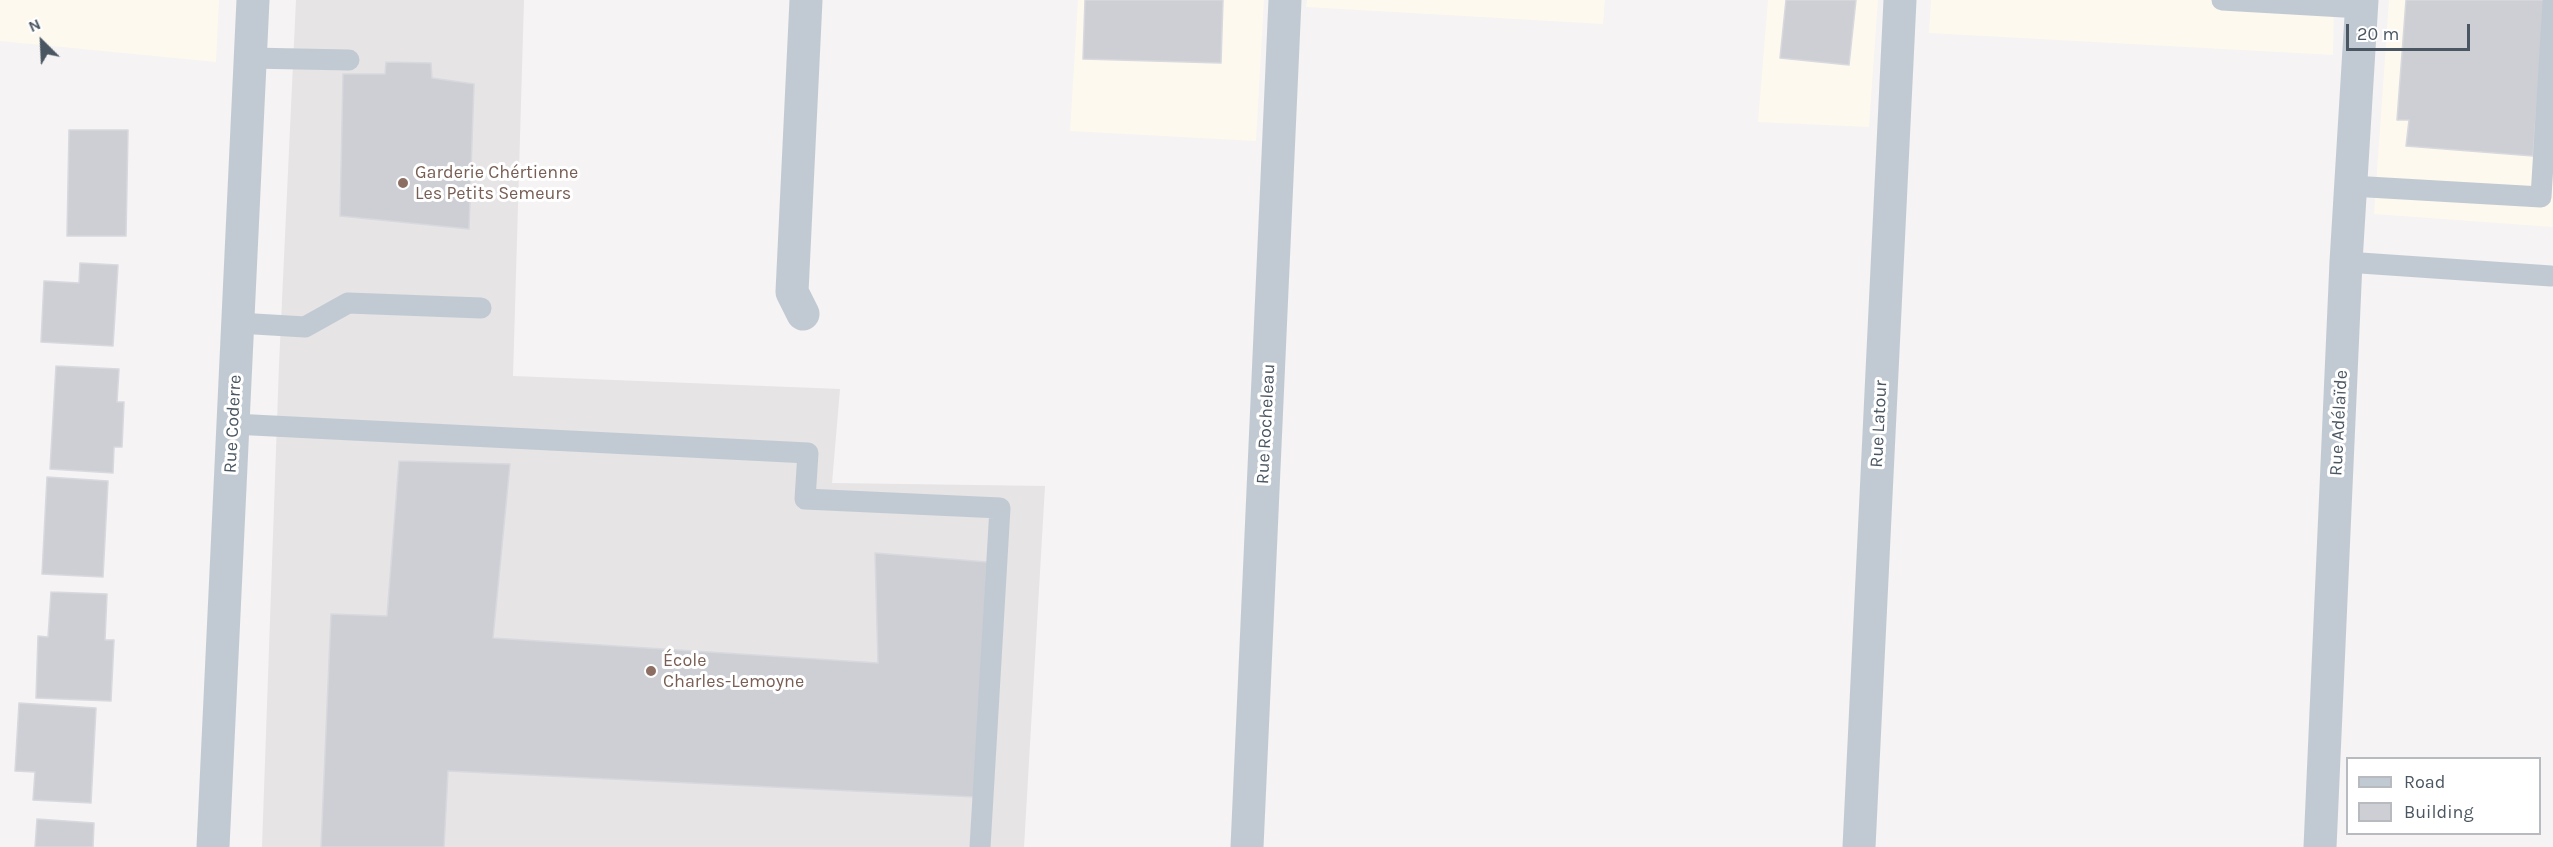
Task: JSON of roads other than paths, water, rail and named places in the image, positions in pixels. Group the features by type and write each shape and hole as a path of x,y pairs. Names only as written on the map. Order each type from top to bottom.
{"street":[{"name":"Rue Coderre","path":"213,847 253,0"},
{"path":"803,314 792,292 806,0"},
{"name":"Rue Rocheleau","path":"1247,847 1285,0"},
{"name":"Rue Latour","path":"1859,847 1900,0"},
{"name":"Rue Adélaïde","path":"2320,847 2346,262 2361,4"}],"lane":[{"path":"2222,0 2361,4"},
{"path":"2351,186 2541,197 2553,2"},
{"path":"250,58 349,60"},
{"path":"2346,262 2551,276"},
{"path":"238,323 305,327 348,303 481,308"},
{"path":"233,424 808,453 805,499 1000,508 980,847"}],"place":[{"name":"Garderie Chértienne Les Petits Semeurs","path":"403,183"},
{"name":"École Charles-Lemoyne","path":"651,671"}]}
